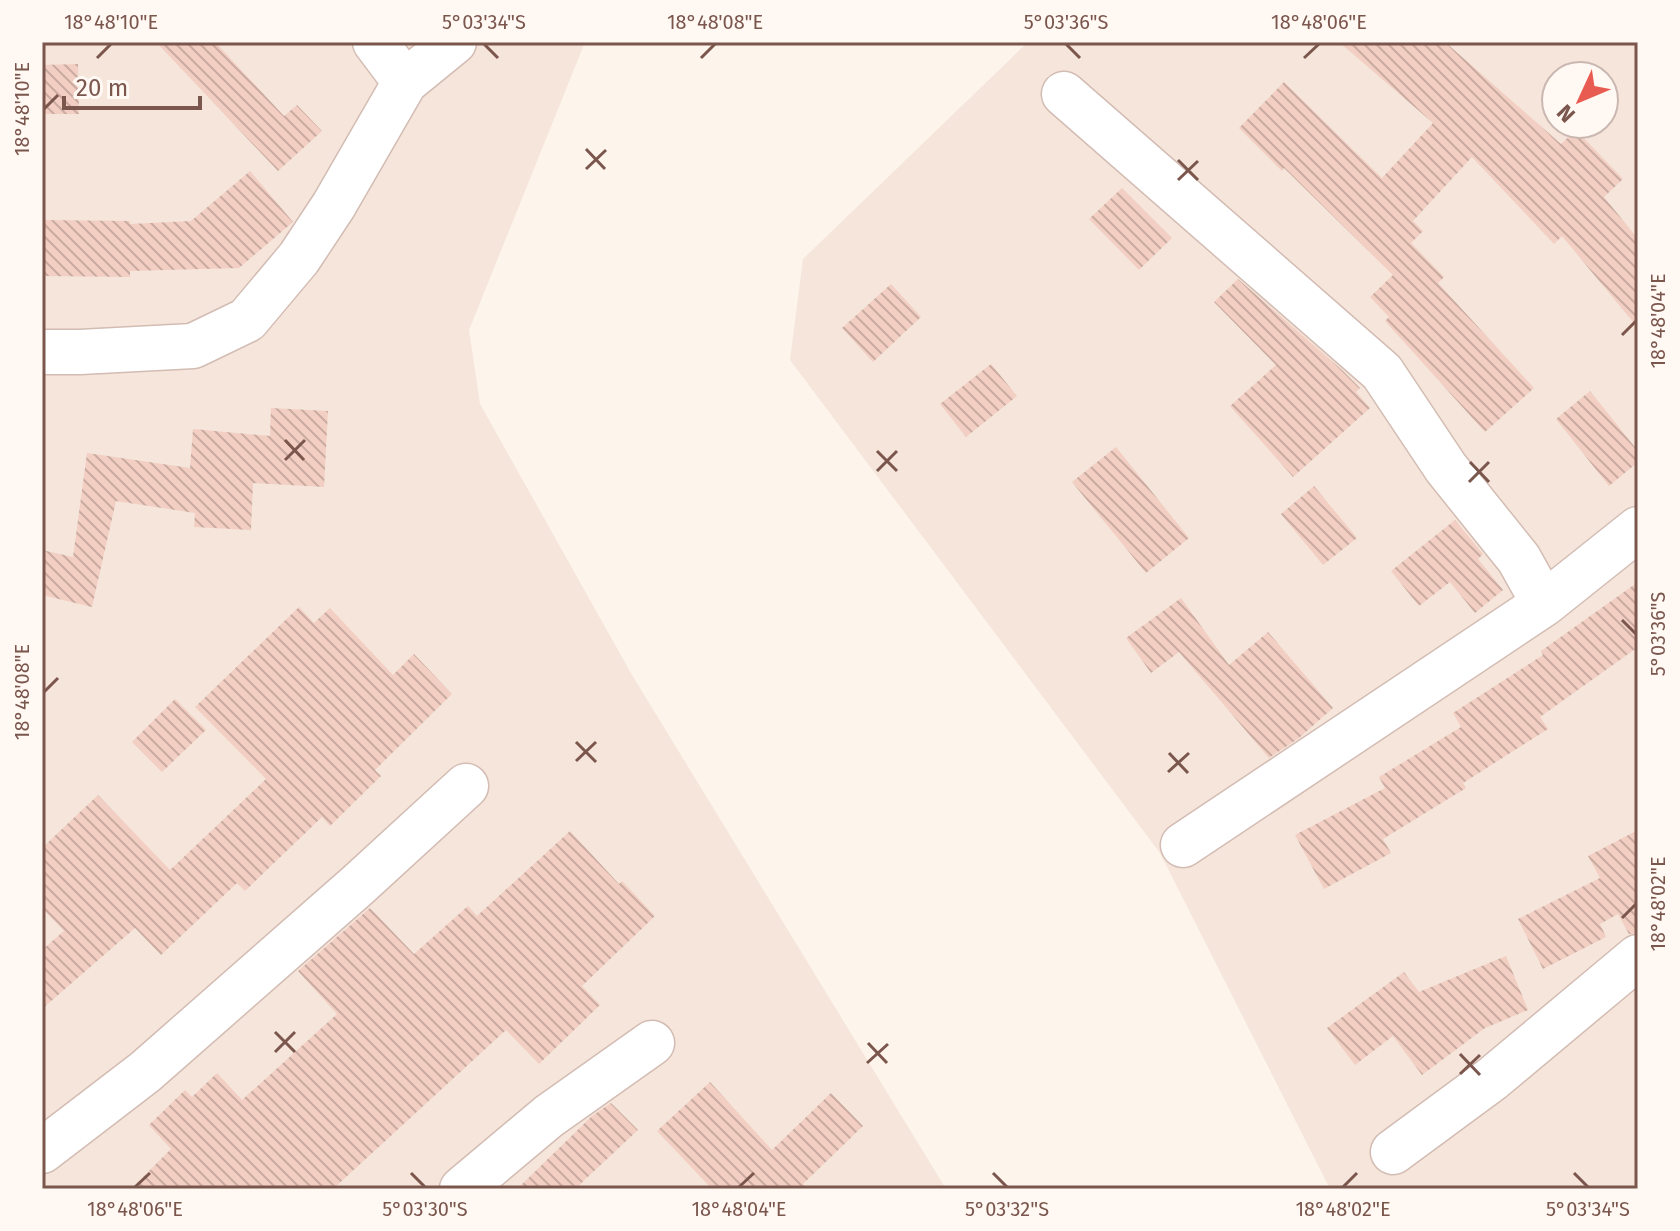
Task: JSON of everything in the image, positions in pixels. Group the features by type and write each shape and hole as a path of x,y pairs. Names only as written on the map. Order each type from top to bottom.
{"street":[{"path":"375,42 405,82"},
{"path":"42,352 193,346 247,320 299,258 334,205 405,82 454,42"},
{"path":"1064,94 1382,372 1446,468 1519,559 1544,604"},
{"path":"1183,845 1544,604 1638,529"},
{"path":"42,1151 145,1072 466,786"},
{"path":"1393,1152 1492,1079 1636,963"},
{"path":"462,1189 549,1116 652,1043"}],"shaded area":[{"path":"42,42 585,42 469,330 480,404 632,675 946,1189 42,1189"},
{"path":"1028,42 1638,42 1638,1189 1330,1189 1160,853 790,360 803,259"}],"building":[{"path":"156,42 215,42 284,116 297,105 322,131 278,171"},
{"path":"1339,42 1445,42 1540,126 1540,140 1556,140 1561,144 1565,140 1586,140 1623,179 1604,197 1638,239 1638,328 1562,236 1554,244 1472,157 1413,221 1423,231 1411,243 1444,277 1438,283 1534,388 1485,432 1385,321 1389,317 1370,297 1393,275 1239,128 1284,82 1382,178 1433,123"},
{"path":"78,64 79,114 42,114 42,65"},
{"path":"250,171 293,222 239,268 130,271 130,277 42,276 42,220 130,221 130,224 191,221"},
{"path":"1122,188 1172,238 1139,270 1089,219"},
{"path":"1238,279 1342,370 1360,388 1356,392 1370,408 1293,477 1230,406 1276,365 1214,302"},
{"path":"891,284 921,317 873,362 842,328"},
{"path":"991,364 1017,396 966,437 940,404"},
{"path":"1590,391 1638,451 1638,462 1609,486 1556,419"},
{"path":"271,408 328,411 324,487 253,483 251,530 194,527 195,513 116,501 92,607 42,595 42,550 73,557 87,453 190,468 193,429 270,436"},
{"path":"1116,447 1189,538 1146,573 1072,482"},
{"path":"1314,486 1357,538 1323,565 1281,514"},
{"path":"1455,520 1483,554 1478,559 1503,590 1475,613 1450,582 1419,606 1391,571"},
{"path":"1638,582 1638,647 1540,717 1548,729 1463,783 1466,788 1383,839 1391,853 1324,889 1295,835 1385,788 1379,777 1461,727 1453,713 1543,655 1541,651"},
{"path":"1181,598 1229,665 1268,632 1333,708 1299,738 1269,758 1179,652 1151,673 1126,638"},
{"path":"299,607 314,623 330,608 393,675 414,654 452,694 375,770 381,776 330,826 322,817 245,891 237,883 161,955 135,928 42,1009 42,950 64,931 42,908 42,848 98,795 170,870 266,779 195,707"},
{"path":"175,699 206,730 162,772 132,742"},
{"path":"1638,830 1638,933 1629,934 1618,914 1600,924 1606,937 1543,969 1518,919 1600,878 1588,856"},
{"path":"570,831 619,884 622,881 655,916 582,986 600,1005 539,1064 506,1030 333,1189 131,1189 171,1149 149,1125 185,1090 192,1097 217,1073 242,1100 337,1014 298,971 370,908 414,954 468,906 477,916"},
{"path":"1506,956 1528,1010 1485,1028 1422,1075 1393,1036 1355,1065 1327,1028 1404,972 1419,992"},
{"path":"710,1082 772,1150 831,1093 863,1126 803,1184 807,1189 712,1189 657,1131"},
{"path":"611,1103 638,1130 575,1189 517,1189 592,1116"}]}
